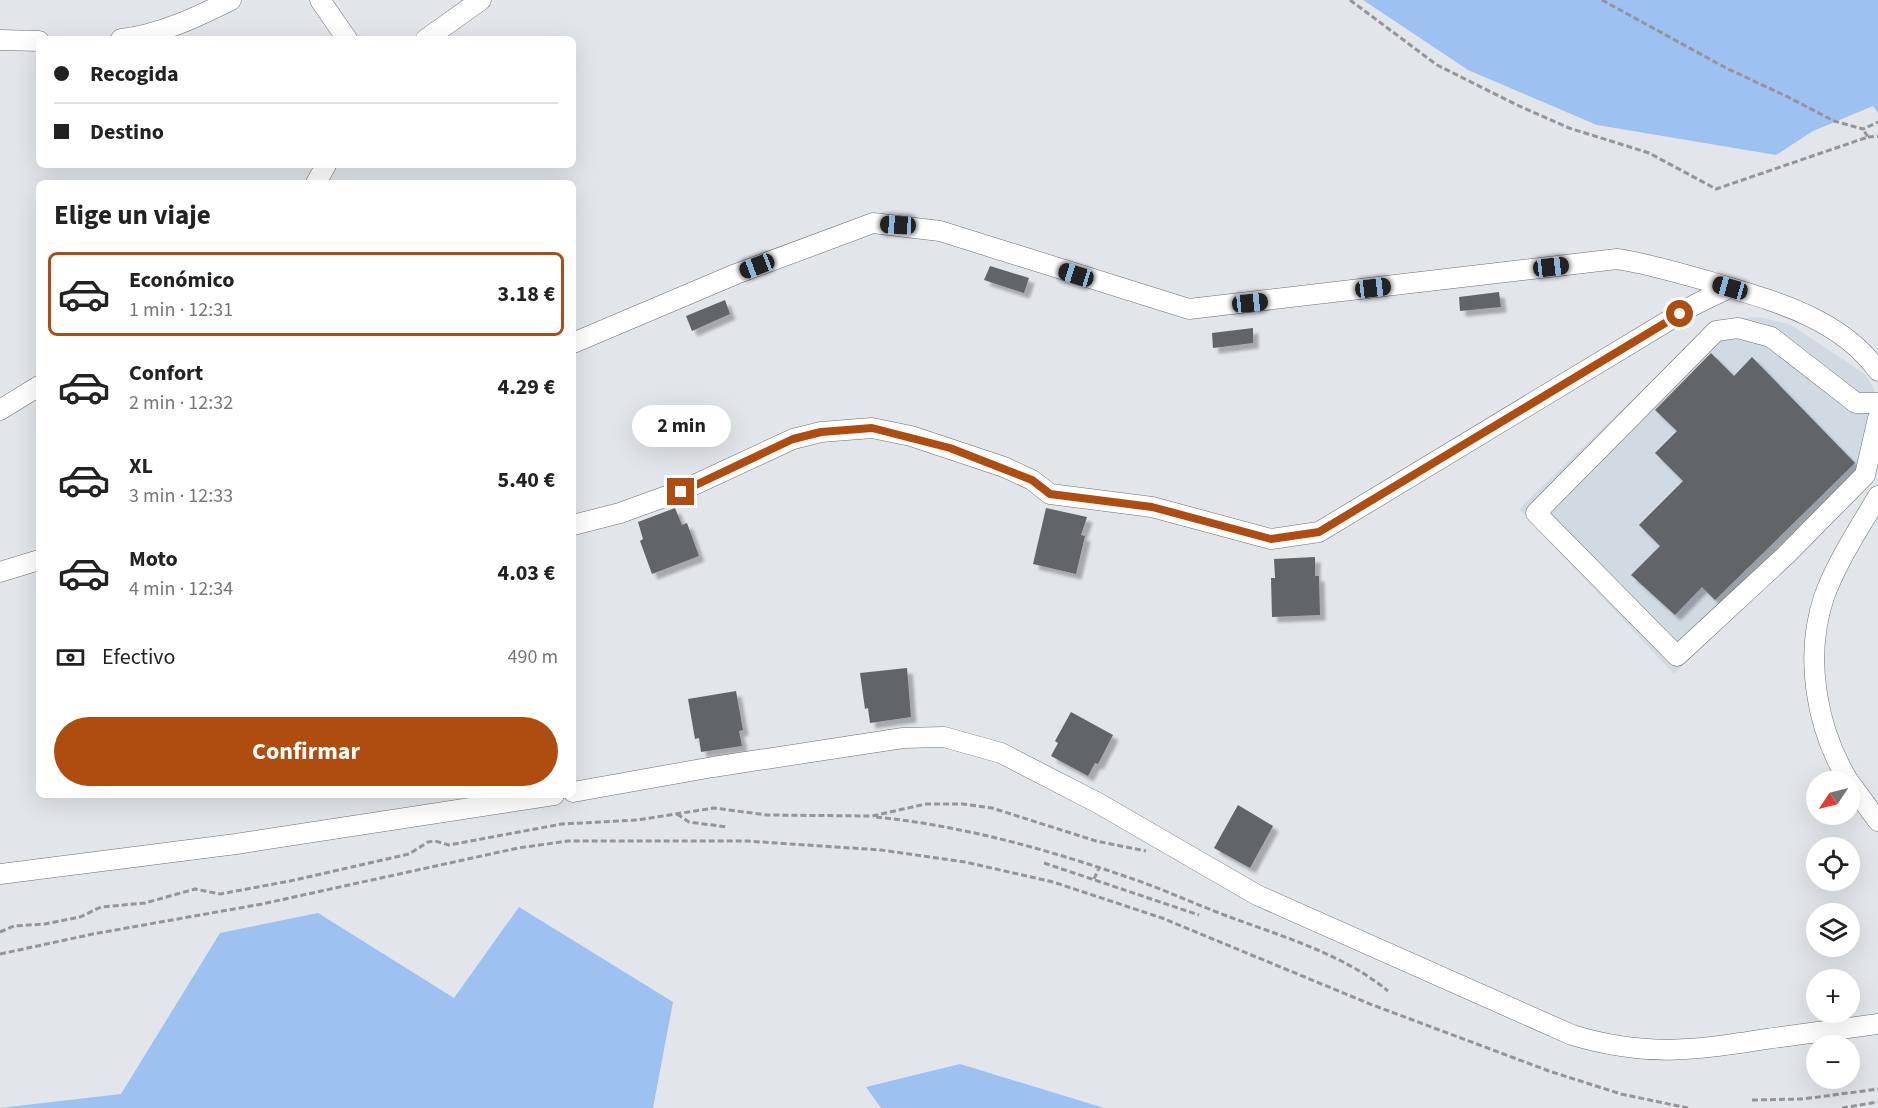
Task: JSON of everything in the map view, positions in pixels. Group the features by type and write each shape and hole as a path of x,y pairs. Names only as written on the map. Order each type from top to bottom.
{"lane":[{"path":"135,36 154,32 204,14 231,0"},
{"path":"320,0 346,36"},
{"path":"430,36 481,0"},
{"path":"0,40 36,41"},
{"path":"576,342 736,274 873,223 940,231 1189,309 1617,259 1651,264 1814,317 1853,345 1878,371"},
{"path":"576,524 620,513 681,492 793,439 821,432 872,428 911,436 982,459 1032,480 1050,494 1152,507 1271,539 1319,532 1696,304 1730,288"},
{"path":"1878,403 1856,403 1771,337 1738,328 1716,331 1536,513 1677,656 1786,555 1864,475 1878,418"},
{"path":"0,410 36,388"},
{"path":"1842,771 1837,763 1821,716 1815,682 1816,631 1824,598 1838,565 1878,496"},
{"path":"0,572 36,561"},
{"path":"576,791 713,767 903,738 944,737 1001,753 1098,804 1257,895 1572,1035 1621,1048 1705,1050 1878,1024"},
{"path":"1860,797 1878,821"},
{"path":"0,874 236,844 535,798"}],"path":[{"path":"1350,0 1437,65 1569,128 1649,153 1716,189 1868,136 1878,136"},
{"path":"1602,0 1726,68 1834,122 1863,129 1878,122"},
{"path":"1863,129 1868,136"},
{"path":"872,816 926,804 963,804 992,808 1096,841 1156,853"},
{"path":"0,932 14,926 45,924 80,917 101,907 145,903 195,889 220,894 290,880 409,854 428,842 449,845 562,824 637,820 714,807 767,815 872,816 960,830 1099,868 1298,942 1369,975 1388,991"},
{"path":"677,814 689,822 727,827"},
{"path":"0,954 93,933 262,904 518,848 568,841 746,842 881,850 965,862 1053,882 1162,918 1370,1004 1549,1071 1621,1094 1688,1108"},
{"path":"1044,863 1199,915"},
{"path":"1094,879 1099,868"},
{"path":"1752,1100 1803,1099 1878,1089"},
{"path":"1842,1108 1878,1102"}],"shaded area":[{"path":"1363,0 1878,0 1878,113 1873,106 1813,131 1776,155 1597,125 1468,70"},
{"path":"1759,317 1791,325 1866,375 1878,397 1862,490 1674,674 1519,509 1714,321"},
{"path":"519,907 673,1002 653,1108 0,1108 121,1094 220,933 318,913 454,998"},
{"path":"960,1064 1104,1108 881,1108 866,1087"}],"building":[{"path":"990,266 1029,278 1024,293 984,280"},
{"path":"1499,292 1501,307 1460,311 1459,297"},
{"path":"725,300 730,314 692,331 686,316"},
{"path":"1253,328 1253,343 1213,348 1212,333"},
{"path":"1711,353 1734,376 1752,357 1855,463 1715,600 1702,587 1675,615 1631,575 1660,546 1639,525 1683,481 1655,453 1677,431 1655,410"},
{"path":"675,508 682,525 687,523 699,556 652,574 640,541 643,539 638,522"},
{"path":"1046,508 1087,517 1081,535 1085,536 1076,574 1033,564"},
{"path":"1315,557 1315,576 1319,576 1320,615 1272,617 1271,578 1275,578 1274,559"},
{"path":"907,668 911,717 870,723 868,708 865,709 860,673"},
{"path":"736,691 743,730 739,731 742,746 701,752 699,738 695,739 688,699"},
{"path":"1071,712 1113,735 1098,764 1095,763 1088,776 1051,756 1058,743 1055,741"},
{"path":"1238,805 1273,826 1250,868 1214,848"}],"route":[{"path":"681,492 793,439 821,432 872,428 911,436 1004,467 1032,480 1050,494 1152,507 1271,539 1319,532 1680,314"}]}
